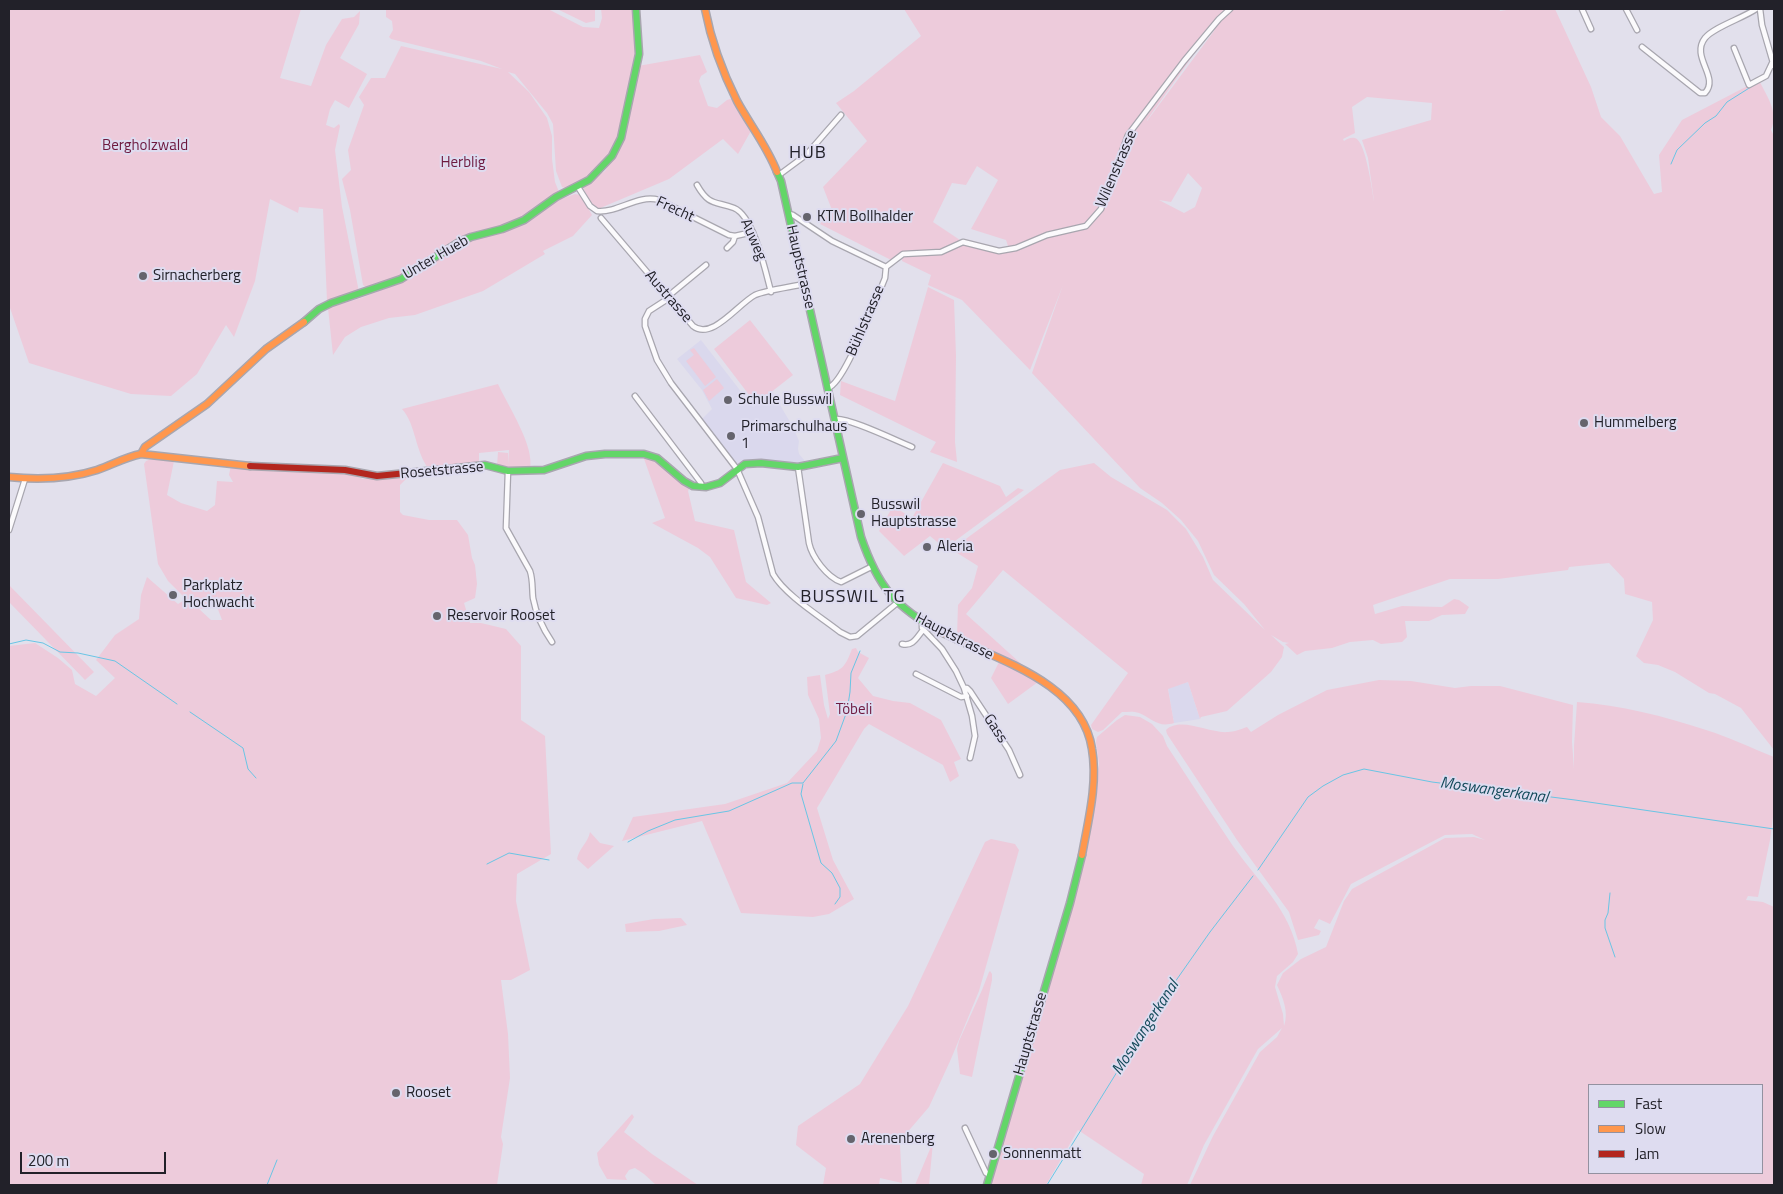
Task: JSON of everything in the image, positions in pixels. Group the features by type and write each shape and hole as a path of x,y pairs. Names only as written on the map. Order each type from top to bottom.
{"street":[{"name":"Unter Hueb","path":"141,454 145,447 207,404 271,346 324,306 392,283 459,242 524,220 556,197 589,180 612,156 621,138 639,54 636,9"},
{"name":"Hauptstrasse","path":"705,9 709,26 731,87 769,152 778,174 789,214 861,537 872,567 884,589 923,626 1016,667 1046,685 1066,700 1081,716 1089,731 1093,747 1094,775 1092,798 1080,863 987,1185"},
{"name":"Wilenstrasse","path":"886,267 903,254 941,252 963,242 999,251 1016,248 1047,235 1086,226 1101,209 1128,135 1184,61 1219,19 1230,9"},
{"path":"1582,9 1591,29"},
{"path":"1626,9 1637,30"},
{"path":"1642,47 1700,93 1705,93 1708,90 1710,81 1700,50 1702,42 1708,35 1756,9"},
{"path":"1734,48 1749,85 1766,76 1773,64 1762,25 1760,9"},
{"path":"778,174 806,155 841,115"},
{"name":"Auweg","path":"697,185 706,198 740,212 753,232 760,250 771,292"},
{"name":"Frecht","path":"578,187 590,206 597,211 610,210 640,199 653,198 735,236"},
{"name":"Bühlstrasse","path":"789,214 832,241 886,267 885,278 850,359 835,384 828,388"},
{"name":"Austrasse","path":"601,218 693,326 702,330 711,329 755,295 804,284"},
{"path":"727,248 733,242 735,236 753,232"},
{"path":"706,265 649,311 646,315 645,326 657,360 671,382 737,469 758,517 773,574 782,586 840,632 850,637 857,636 897,603"},
{"path":"636,396 701,483 702,487 712,487 720,483 745,464 761,463 798,467 844,458"},
{"path":"835,419 838,418 852,422 912,447"},
{"path":"9,477 25,480 56,478 95,471 133,455 141,454"},
{"name":"Rosetstrasse","path":"141,454 256,467 345,470 377,476 485,465 508,471 550,469 586,456 644,454 657,458 684,481 693,486 702,487"},
{"path":"798,467 810,551 815,559 841,582 872,567"},
{"path":"508,471 506,528 530,571 533,599 542,628 552,642"},
{"path":"9,530 25,480"},
{"path":"902,644 913,643 923,626 946,655 959,676 967,696 975,736 970,758"},
{"path":"916,674 961,697 967,696"},
{"name":"Gass","path":"964,688 970,691 1006,745 1020,775"},
{"path":"965,1128 986,1173 990,1175"}],"shaded area":[{"name":"Schule Busswil","path":"701,340 753,407 773,393 793,427 799,441 799,454 805,461 798,463 738,464 734,462 700,421 712,409 702,390 677,359"},
{"path":"1188,682 1200,719 1174,723 1168,688"}],"green space":[{"name":"Bergholzwald","path":"9,9 301,9 280,78 311,86 326,45 342,19 354,17 360,11 359,24 340,58 367,74 349,108 335,100 330,109 326,125 334,128 339,124 340,126 335,150 342,207 359,292 327,301 323,209 299,207 298,213 270,199 255,281 234,337 226,325 197,374 171,396 131,394 29,363 9,305"},
{"name":"Herblig","path":"386,9 548,9 583,27 599,28 602,18 601,9 634,9 637,34 636,57 618,142 609,158 584,182 568,189 562,187 556,171 553,124 547,113 515,74 508,72 529,92 547,118 552,136 555,182 559,192 524,217 451,245 395,279 367,288 363,285 350,210 342,179 351,170 348,150 364,105 359,97 371,78 385,78 401,46 502,69 481,61 391,39 389,37 393,30 392,21 386,17"},
{"path":"557,9 595,9 595,21 586,23"},
{"path":"904,9 1499,9 1500,11 1512,9 1555,9 1591,87 1601,117 1620,136 1654,194 1662,192 1659,155 1682,120 1759,80 1771,105 1774,117 1771,130 1774,136 1774,750 1741,708 1715,694 1709,693 1675,672 1658,665 1644,663 1636,656 1653,620 1652,602 1625,594 1624,579 1609,563 1569,567 1568,570 1498,579 1450,579 1373,605 1375,614 1402,606 1442,607 1454,599 1469,607 1465,614 1442,615 1429,621 1405,621 1407,637 1402,642 1381,644 1373,640 1350,642 1332,648 1305,651 1297,655 1285,644 1289,643 1283,642 1271,635 1284,647 1282,657 1271,672 1227,711 1201,717 1200,719 1188,682 1168,689 1174,723 1160,724 1137,712 1122,712 1103,730 1098,732 1092,729 1091,725 1128,673 1003,570 966,614 1028,670 957,636 958,605 972,588 978,566 954,551 963,541 1060,470 1094,463 1111,477 1167,510 1186,529 1203,557 1213,580 1265,630 1244,604 1214,575 1198,541 1181,520 1162,503 1140,488 1032,373 1063,285 1030,370 962,300 928,285 931,275 902,261 903,254 893,261 820,224 832,210 823,187 867,141 836,103 854,91 921,36","holes":["1217,22 1214,31 1147,120","1367,97 1432,103 1431,120 1362,140 1368,158 1374,201 1368,167 1359,141 1355,138 1344,141 1343,139 1355,133 1352,107","977,166 998,180 971,229 1006,240 1009,249 982,247 963,242 933,222 952,183 966,185","1188,173 1202,188 1195,207 1184,213 1159,200 1171,202"]},
{"path":"700,55 707,72 701,76 699,81 708,106 717,108 733,98 752,129 738,154 723,139 669,179 598,209 592,206 582,186 605,171 622,142 638,66"},
{"path":"575,194 581,195 592,215 573,236 543,251 545,254 483,291 415,315 389,318 361,327 345,337 333,355 328,308 397,284 414,276 461,245 525,223 561,199"},
{"path":"928,287 954,300 956,356 955,442 957,462 930,452 936,442 840,395 841,381 895,401"},
{"path":"750,320 793,375 756,404 714,349"},
{"path":"694,348 716,377 705,386 686,361 694,355 690,350"},
{"path":"717,379 724,388 709,401 703,390"},
{"path":"498,384 525,438 529,449 530,469 497,466 498,452 508,453 508,464 509,450 479,453 479,464 429,469 421,455 407,415 402,409"},
{"path":"643,456 691,486 688,491 695,521 734,530 746,582 771,603 767,605 736,598 710,557 698,548 652,523 665,518"},
{"path":"157,457 174,461 167,495 181,503 207,511 215,505 217,481 233,482 229,475 231,465 261,470 348,473 363,479 409,476 400,485 400,512 403,515 429,520 457,520 468,535 477,584 475,598 464,603 470,623 481,623 506,629 521,646 521,720 545,736 551,854 517,874 516,901 530,970 511,980 501,980 508,1034 510,1078 501,1137 503,1144 497,1185 9,1185 9,646 35,643 72,670 75,684 96,696 115,678 96,660 115,635 139,619 141,595 147,577 178,604 186,599 168,581 158,564 144,464 146,461","holes":["218,594 216,604 222,620 211,620 198,608 202,609 215,604"]},
{"path":"943,463 1000,486 1006,497 1018,488 1024,490 955,541 952,540 942,546 930,536 904,556 879,531 893,506 912,518"},
{"path":"9,585 94,672 85,680 9,602"},
{"name":"Töbeli","path":"856,648 858,652 869,658 858,678 873,696 910,703 941,720 961,759 954,762 959,776 950,782 943,765 869,724 864,729 817,808 833,860 854,899 829,914 813,917 741,913 702,821 622,841 633,817 725,804 787,783 817,751 821,738 819,719 808,695 807,677 820,675 828,719 830,714 825,675 843,667 852,649"},
{"path":"999,662 1038,682 1008,704 991,678"},
{"path":"1379,680 1411,681 1455,688 1500,686 1573,705 1572,742 1574,769 1577,702 1626,708 1674,720 1723,736 1774,757 1774,809 1770,840 1758,897 1748,896 1746,900 1763,902 1774,907 1774,1185 1190,1185 1213,1136 1260,1052 1277,1037 1282,1028 1258,1049 1204,1145 1187,1185 1141,1185 1144,1174 1078,1130 1046,1185 988,1185 1063,932 1065,929 1067,931 1067,923 1093,814 1099,764 1097,737 1117,720 1125,715 1140,717 1152,724 1163,736 1167,746 1233,846 1281,910 1294,938 1298,954 1293,962 1277,976 1275,987 1283,1014 1284,1026 1286,1010 1277,985 1283,973 1301,959 1326,947 1344,901 1352,889 1445,838 1474,837 1485,840 1472,834 1445,835 1351,884 1330,924 1319,919 1314,928 1321,931 1319,935 1298,940 1289,912 1237,840 1166,730 1172,726 1187,725 1221,732 1233,732 1247,727 1251,732 1278,715 1327,690"},
{"path":"590,832 600,843 614,846 588,869 577,859"},
{"path":"991,839 1015,844 1019,850 979,991 929,1107 905,1135 900,1145 902,1183 880,1178 879,1185 823,1185 826,1168 796,1145 798,1126 860,1084 908,1006 985,842"},
{"path":"681,918 687,925 659,931 626,932 625,924 654,919"},
{"path":"990,971 992,980 972,1077 960,1074 957,1049"},
{"path":"632,1114 634,1117 624,1132 652,1154 698,1185 656,1185 635,1168 629,1170 625,1176 627,1180 607,1179 599,1165 597,1153"},
{"path":"933,1142 929,1185 915,1185"}],"waterway":[{"path":"1671,164 1677,150 1705,123 1716,116 1727,102 1754,85"},
{"path":"9,644 26,640 43,643 60,652 78,653 115,661 177,704"},
{"path":"628,842 675,820 729,811 792,783 803,783 836,741 847,711 851,673 860,651"},
{"path":"190,712 243,748 248,769 256,778"},
{"name":"Moswangerkanal","path":"1258,870 1308,797 1343,775 1364,769 1432,782 1575,800 1774,829"},
{"path":"803,784 801,794 821,863 832,873 840,888 840,897 835,904"},
{"path":"487,864 509,853 549,860"},
{"name":"Moswangerkanal","path":"1047,1185 1156,1009 1210,932 1253,876"},
{"path":"1610,893 1605,928 1615,957"},
{"path":"267,1185 277,1160"}],"traffic: fast":[{"path":"304,322 319,309 331,303 401,279 459,242 524,220 556,197 589,180 612,156 621,138 639,54 636,9"},
{"path":"777,172 781,181 861,537 867,554 890,594 911,614 941,632"},
{"path":"457,468 485,465 508,471 544,470 586,456 644,454 657,458 684,481 693,486 706,487 720,483 745,464 761,463 798,467 843,458"},
{"path":"987,1185 1070,903 1082,855"}],"traffic: slow":[{"path":"705,9 714,44 727,79 737,101 763,144 777,172"},
{"path":"141,454 145,447 207,404 266,349 304,322"},
{"path":"9,477 65,477 97,470 141,454 250,466"},
{"path":"941,632 1033,675 1054,689 1072,706 1085,726 1092,749 1094,776 1092,802 1082,855"}],"traffic: jam":[{"path":"250,466 345,470 377,476 457,468"}],"place":[{"name":"KTM Bollhalder","path":"807,217"},
{"name":"Sirnacherberg","path":"143,276"},
{"name":"Schule Busswil","path":"728,400"},
{"name":"Hummelberg","path":"1584,423"},
{"name":"Primarschulhaus 1","path":"731,436"},
{"name":"Busswil Hauptstrasse","path":"861,514"},
{"name":"Aleria","path":"927,547"},
{"name":"Parkplatz Hochwacht","path":"173,595"},
{"name":"Reservoir Rooset","path":"437,616"},
{"name":"Rooset","path":"396,1093"},
{"name":"Arenenberg","path":"851,1139"},
{"name":"Sonnenmatt","path":"993,1154"}],"district":[{"name":"HUB","path":"808,154"},
{"name":"BUSSWIL TG","path":"853,598"}]}
